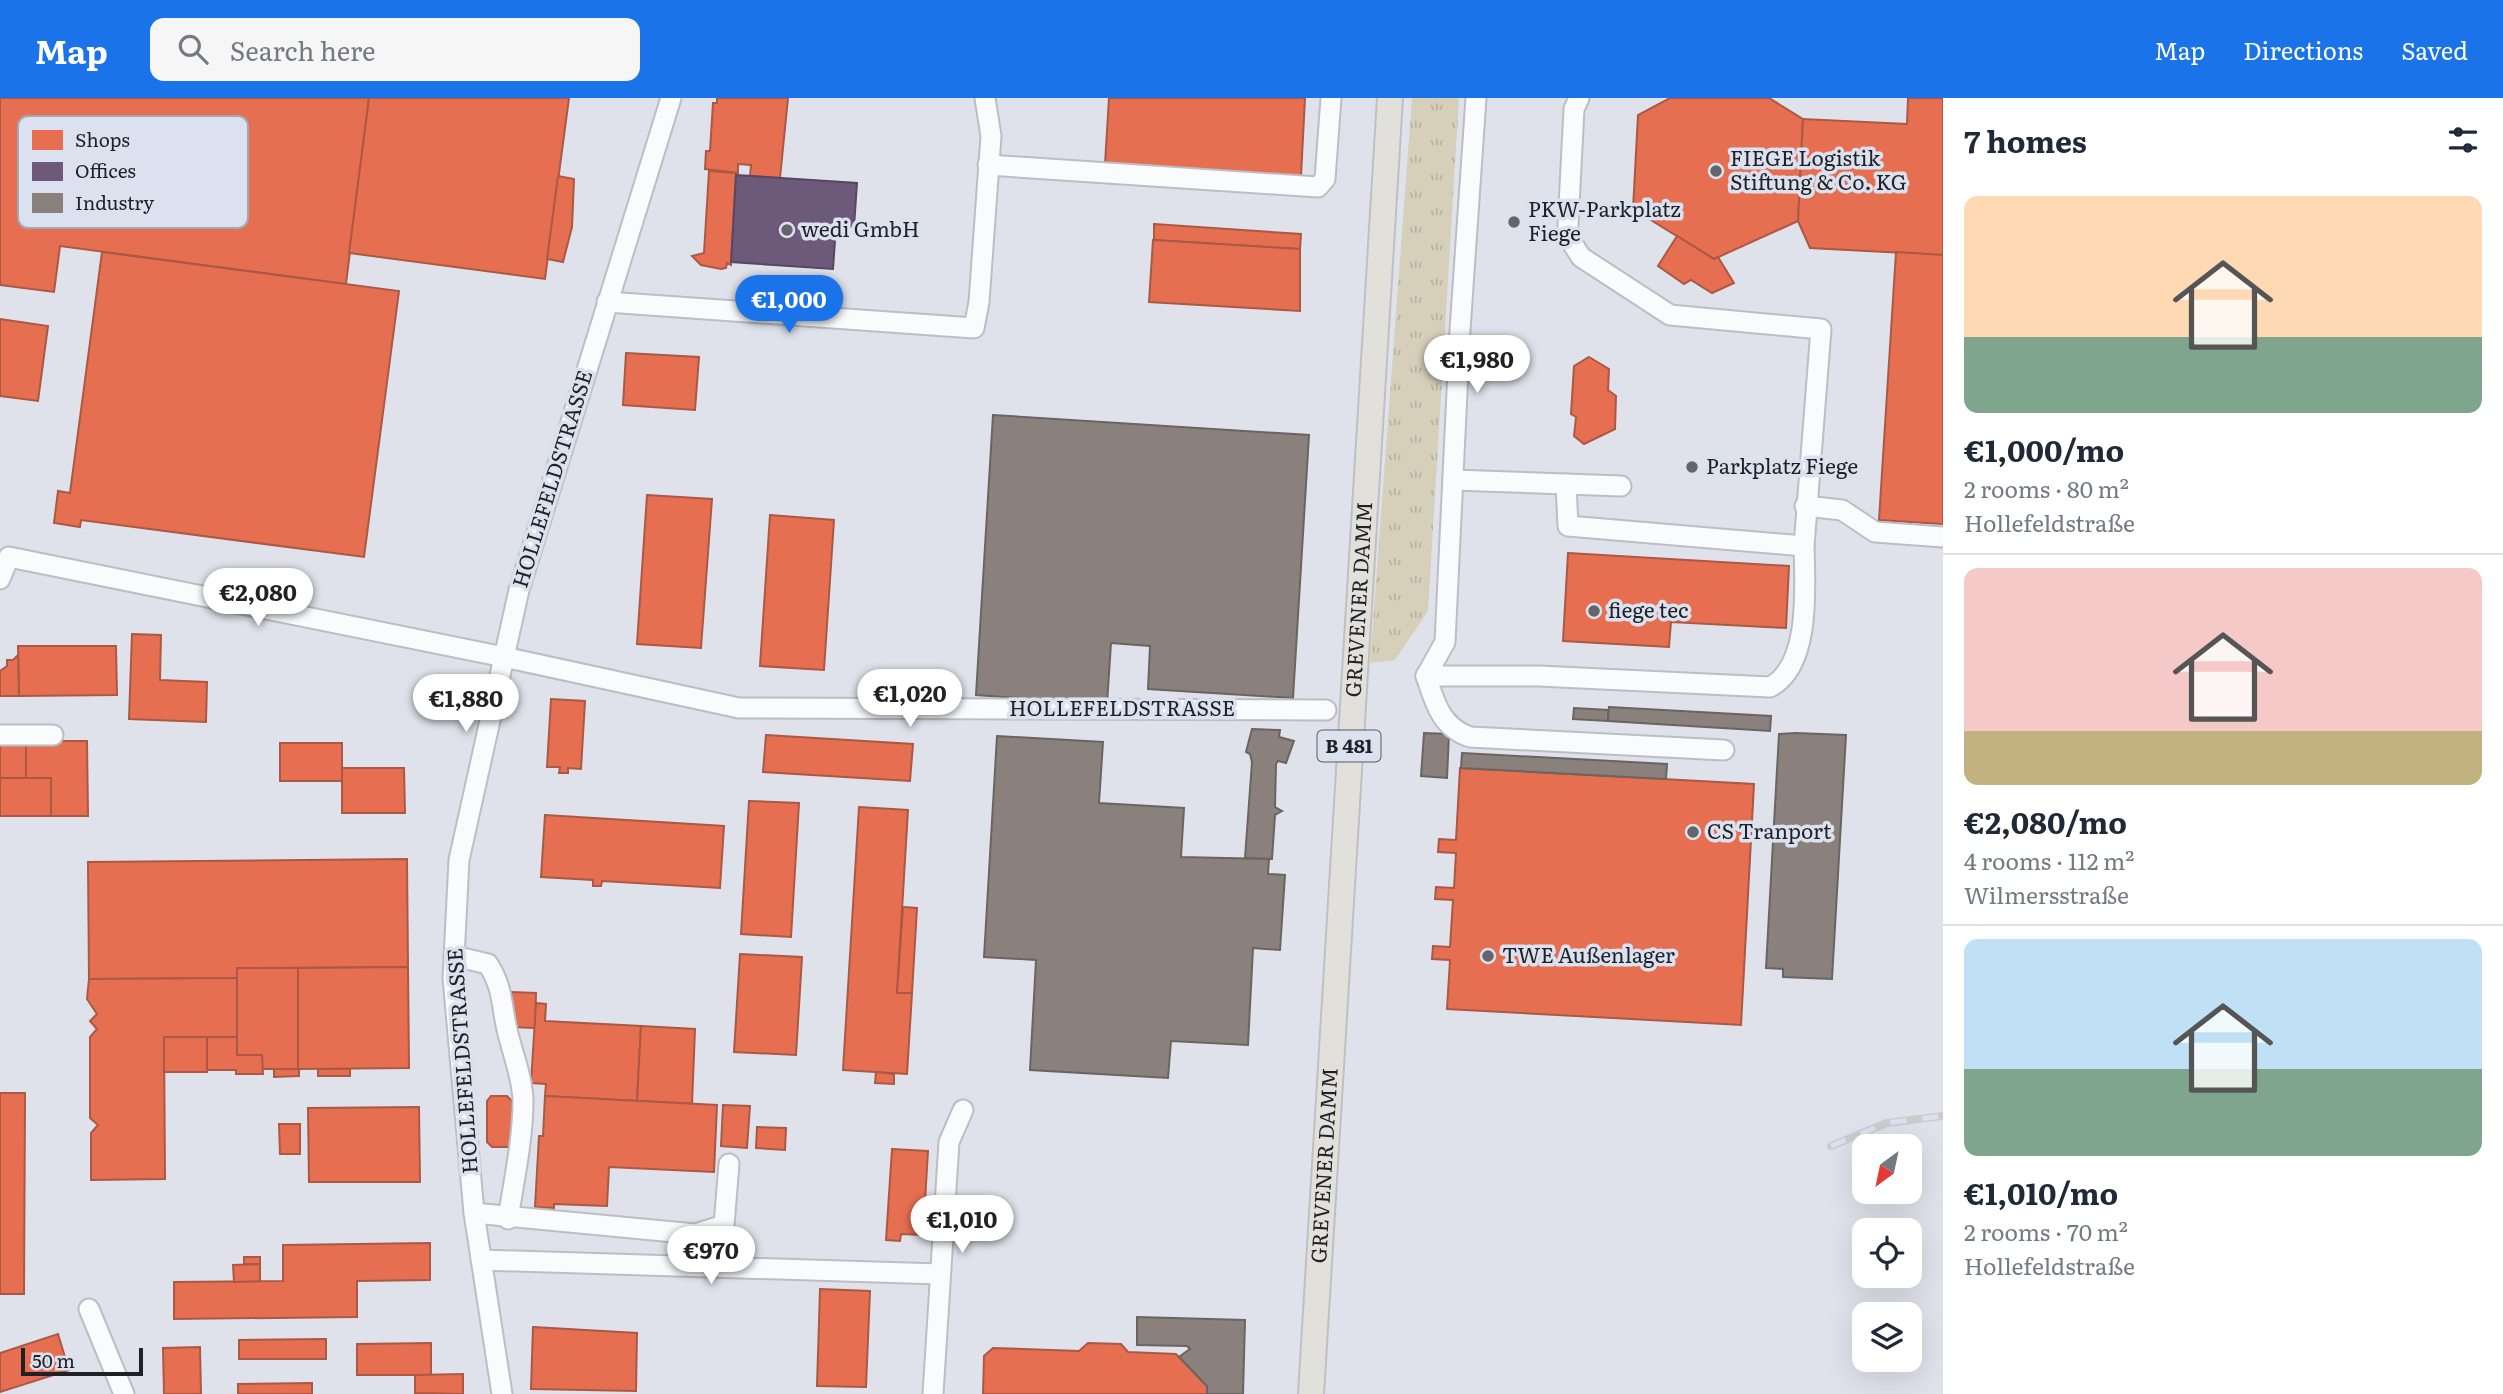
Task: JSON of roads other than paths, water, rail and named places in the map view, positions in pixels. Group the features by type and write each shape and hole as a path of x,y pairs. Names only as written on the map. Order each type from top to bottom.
{"main road":[{"name":"GREVENER DAMM","path":"1311,1394 1390,98"}],"street":[{"name":"HOLLEFELDSTRASSE","path":"502,1394 474,1213 453,978 459,860 519,590 671,98"},
{"path":"607,302 974,328 979,302 991,136 985,98"},
{"path":"988,165 1318,187 1325,179 1331,98"},
{"path":"1476,98 1445,642 1426,676 1440,715 1459,733 1470,737 1724,750"},
{"path":"1426,676 1539,676 1770,687 1783,680 1799,651 1805,506 1821,329 1670,315 1581,257 1569,238 1567,225 1574,109 1578,98"},
{"path":"1453,480 1621,486"},
{"path":"1566,484 1568,526 1804,546"},
{"path":"1805,506 1843,510 1875,532 1943,537"},
{"path":"0,579 5,556 504,657"},
{"name":"HOLLEFELDSTRASSE","path":"504,657 739,708 1326,710"},
{"path":"0,735 53,735"},
{"path":"454,956 488,964 500,984 506,1027 516,1059 523,1098 508,1219"},
{"path":"933,1394 948,1142 963,1110"},
{"path":"474,1213 508,1219 695,1234 724,1225 729,1164"},
{"path":"481,1260 940,1274"},
{"path":"89,1309 124,1394"}],"railway":[{"path":"1831,1146 1887,1123 1943,1116"}],"place":[{"name":"FIEGE Logistik Stiftung & Co. KG","path":"1716,171"},
{"name":"PKW-Parkplatz Fiege","path":"1514,222"},
{"name":"wedi GmbH","path":"787,230"},
{"name":"Parkplatz Fiege","path":"1692,467"},
{"name":"fiege tec","path":"1594,611"},
{"name":"CS Tranport","path":"1693,832"},
{"name":"TWE Außenlager","path":"1488,956"}]}
